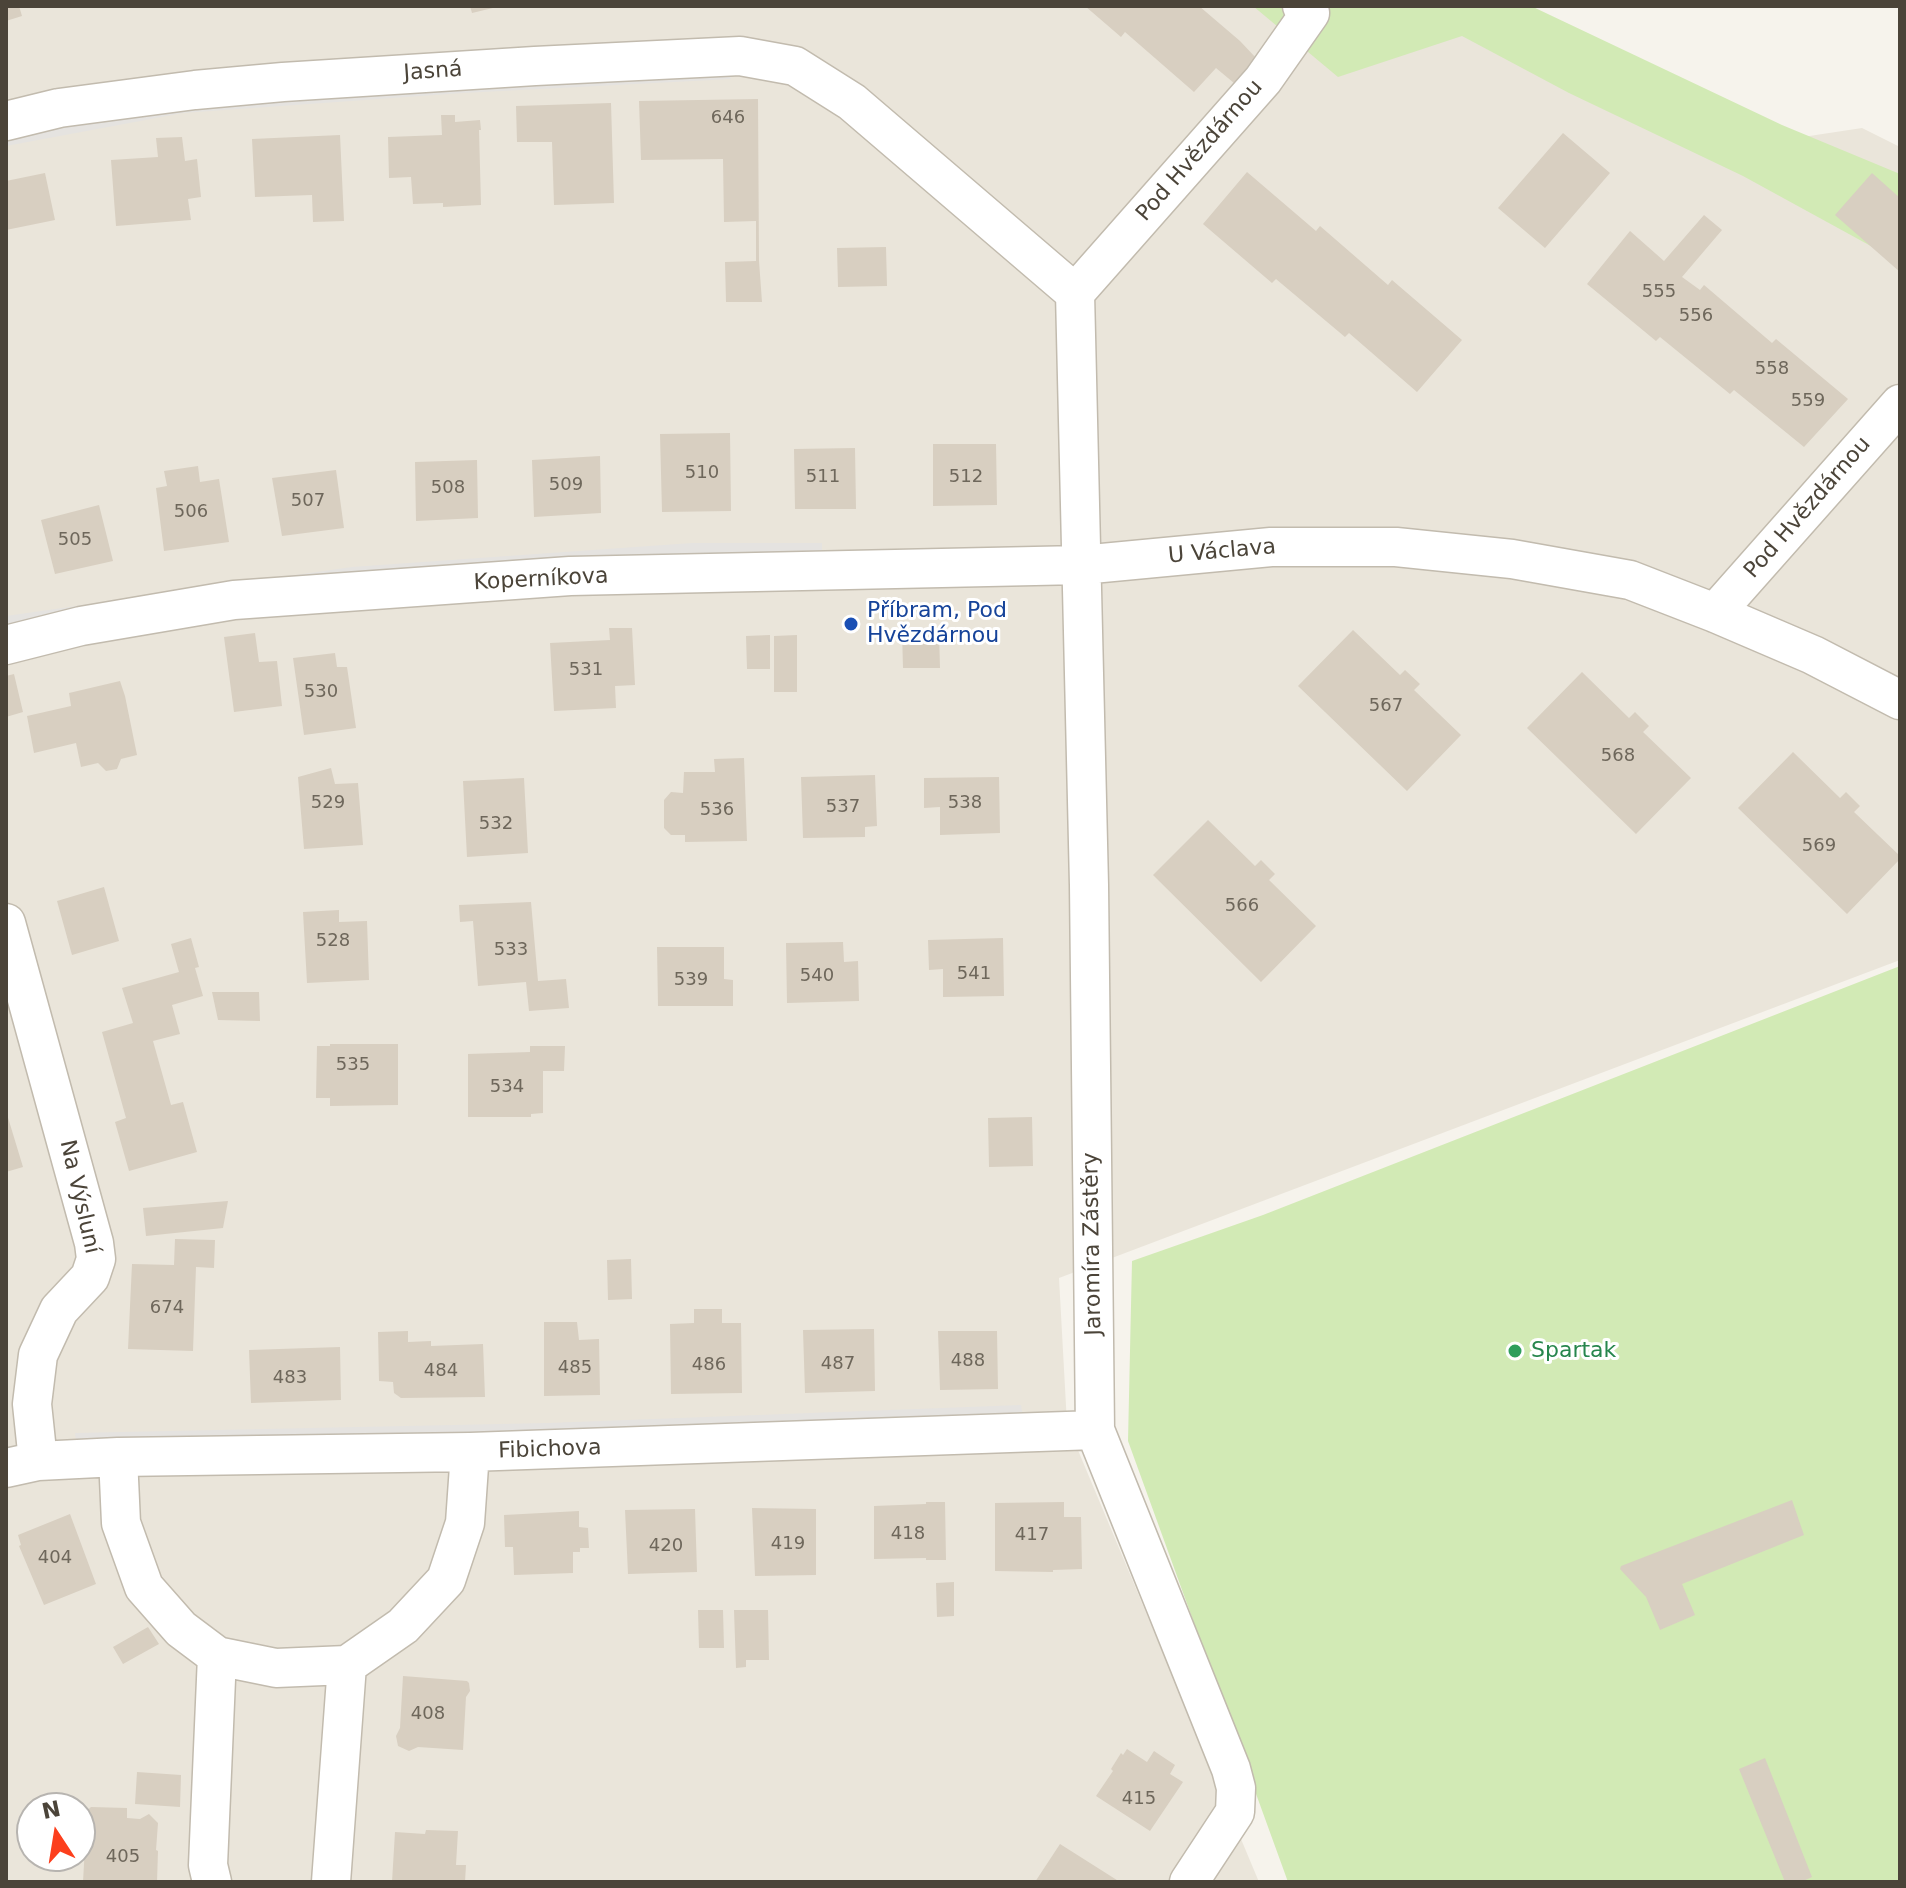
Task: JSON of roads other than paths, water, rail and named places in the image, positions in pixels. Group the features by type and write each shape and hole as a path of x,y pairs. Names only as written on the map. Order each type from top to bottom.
{"street":[{"name":"Pod Hvězdárnou","path":"1075,293 1263,80 1310,13 1302,6"},
{"name":"Jasná","path":"6,121 59,108 283,82 740,56 795,66 852,102 1075,293"},
{"path":"1075,293 1081,565"},
{"name":"Pod Hvězdárnou","path":"1715,613 1900,404"},
{"name":"U Václava","path":"1081,565 1271,547 1396,547 1512,559 1630,580 1813,655 1900,700"},
{"name":"Koperníkova","path":"6,645 81,626 234,600 570,576 1081,565"},
{"name":"Jaromíra Zástěry","path":"1081,565 1089,885 1095,1430 1226,1754 1236,1788 1235,1812 1189,1882"},
{"name":"Na Výsluní","path":"6,923 96,1259 90,1277 59,1310 38,1355 22,1464"},
{"name":"Fibichova","path":"22,1464 118,1457 470,1452 1095,1430"},
{"path":"118,1457 121,1523 144,1587 181,1629 217,1656 276,1668 347,1665 403,1626 446,1580 465,1523 470,1452"},
{"path":"212,1882 208,1865 217,1656"},
{"path":"331,1882 347,1665"}],"place":[{"name":"Příbram, Pod Hvězdárnou","path":"851,624"},
{"name":"Spartak","path":"1515,1351"}]}
